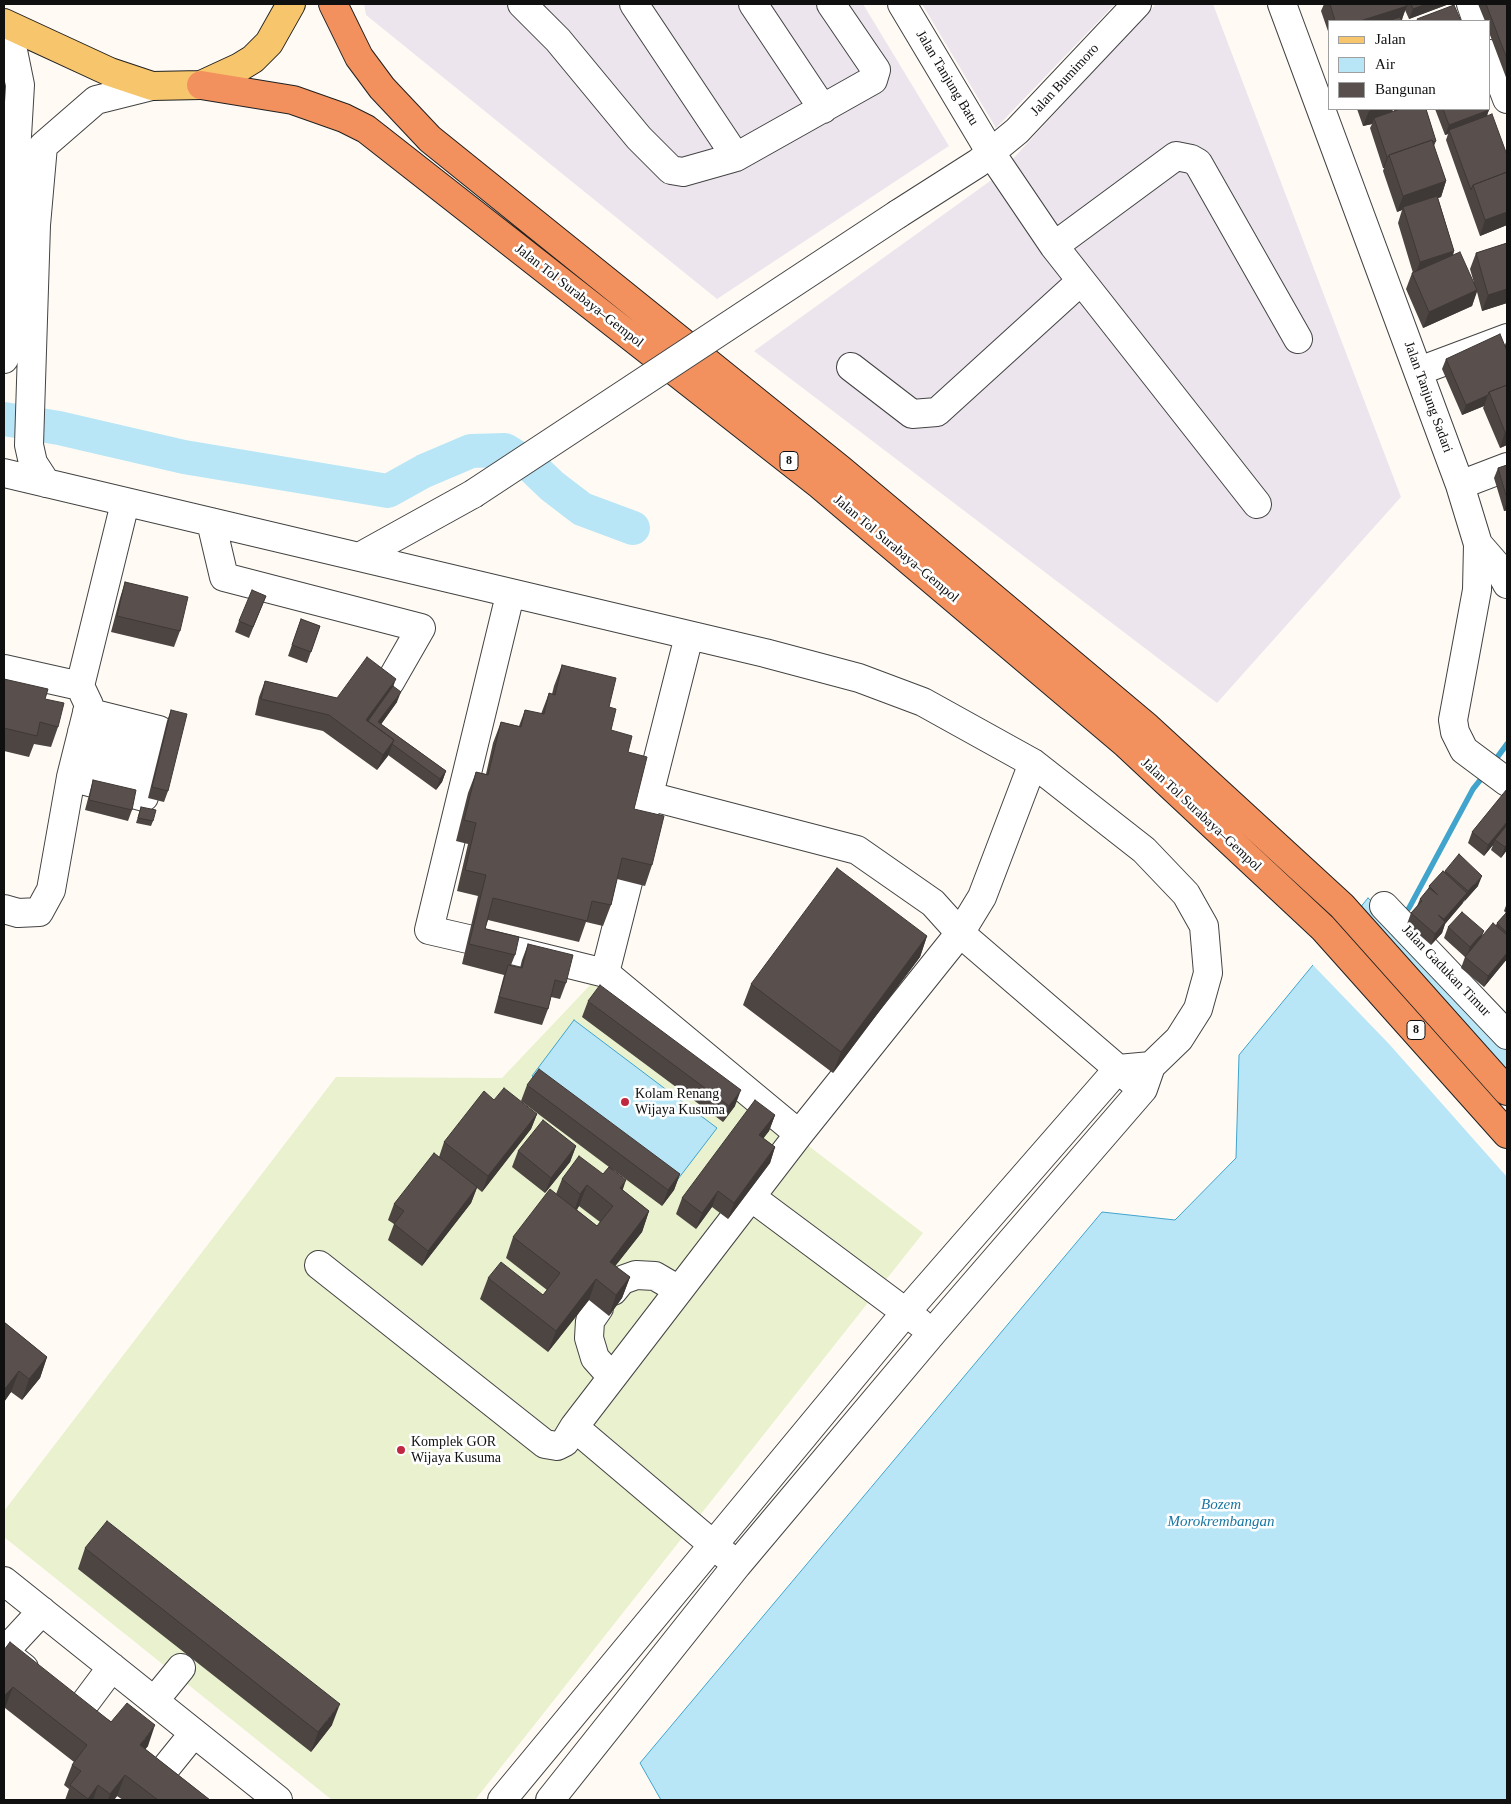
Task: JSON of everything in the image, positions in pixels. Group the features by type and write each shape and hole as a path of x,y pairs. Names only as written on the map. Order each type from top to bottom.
{"highway":[{"name":"Jalan Tol Surabaya–Gempol","path":"333,4 359,57 382,88 443,151 841,470 1140,721 1342,906 1507,1091"},
{"name":"Jalan Tol Surabaya–Gempol","path":"201,86 292,100 344,118 366,129 820,485 1125,743 1323,928 1507,1134"}],"main road":[{"path":"6,24 110,72 152,86 201,86 253,59 269,43 291,4"}],"street":[{"path":"634,4 736,157"},
{"path":"753,4 823,109"},
{"path":"537,8 558,40 639,138 671,170 683,172 736,157 872,80 876,70 831,4"},
{"name":"Jalan Tanjung Batu","path":"902,4 991,153 1054,246 1257,504"},
{"name":"Jalan Bumimoro","path":"361,556 473,494 991,153 1017,131 1137,4"},
{"name":"Jalan Tanjung Sadari","path":"1282,4 1419,371 1460,484 1478,544 1477,590 1453,720 1455,732 1464,750 1504,779"},
{"path":"1471,4 1477,20"},
{"path":"4,359 24,225 30,145 20,85 6,24"},
{"path":"1491,57 1507,99"},
{"path":"30,145 96,100 152,86"},
{"path":"1054,246 1176,156 1191,159 1198,163 1298,339"},
{"path":"24,225 30,398 29,445 33,464 46,483"},
{"path":"851,367 912,414 937,412 1081,281"},
{"path":"1419,371 1507,338"},
{"path":"1460,484 1507,467"},
{"path":"4,473 125,503 361,556 859,678 923,702 1033,763 1144,850 1186,894 1204,926 1208,973 1198,1009 1179,1039 737,1566 550,1800"},
{"path":"4,909 18,913 39,912 51,890 79,732 125,503"},
{"path":"211,522 224,577 422,628 390,682"},
{"path":"1478,544 1498,567 1507,584"},
{"path":"510,594 429,930 605,973 799,1134"},
{"path":"640,833 689,636"},
{"path":"4,669 79,732 152,763 159,730 79,732"},
{"path":"319,1265 545,1444 557,1446 565,1442 574,1427 799,1134 960,933 982,897 1033,763"},
{"path":"649,796 857,850 933,903 960,933 1118,1069 1147,1078"},
{"path":"605,973 628,882"},
{"name":"Jalan Gadukan Timur","path":"1392,915 1507,1035"},
{"path":"502,1800 906,1312 1118,1069"},
{"path":"751,1197 933,1332"},
{"path":"612,1377 595,1358 589,1338 590,1321 606,1299 622,1280 636,1275 655,1276 679,1290"},
{"path":"574,1427 737,1566"},
{"path":"789,1452 814,1473"},
{"path":"4,1581 194,1733 273,1799"},
{"path":"42,1611 4,1652 102,1730"},
{"path":"79,1711 112,1667"},
{"path":"154,1701 181,1668"},
{"path":"138,1758 169,1783 194,1733"}],"shaded area":[{"path":"364,4 863,4 949,146 717,299 366,15"},
{"path":"922,4 1115,4 996,128"},
{"path":"1156,4 1213,4 1401,497 1217,703 754,351 997,176"}],"green space":[{"name":"Komplek GOR Wijaya Kusuma","path":"593,982 923,1233 475,1800 332,1800 4,1537 4,1511 336,1077 502,1078"}],"water":[{"name":"Bozem Morokrembangan","path":"1368,898 1395,923 1507,1041 1507,1800 661,1800 640,1763 1102,1212 1175,1220 1236,1158 1239,1055"},
{"name":"Kolam Renang Wijaya Kusuma","path":"574,1020 717,1128 675,1183 532,1076"}],"pier":[{"path":"1357,911 1507,1074 1507,1177 1390,1045 1311,963 1338,930"}],"building":[{"path":"1330,4 1406,4 1407,6 1363,20 1335,20"},
{"path":"1411,4 1426,4 1413,9"},
{"path":"1486,4 1507,4 1507,59"},
{"path":"1454,5 1461,20 1418,20"},
{"path":"1400,17 1402,20 1391,20"},
{"path":"1397,110 1426,110 1436,141 1433,142 1432,140 1387,157 1374,118"},
{"path":"1443,110 1489,110 1449,125"},
{"path":"1492,114 1507,155 1507,172 1473,185 1471,190 1449,130"},
{"path":"1432,140 1446,181 1403,196 1389,155"},
{"path":"1507,172 1507,212 1485,220 1473,185"},
{"path":"1437,196 1454,251 1420,262 1403,207"},
{"path":"1507,243 1507,289 1488,295 1476,253"},
{"path":"1460,252 1477,290 1429,312 1412,273"},
{"path":"1500,334 1507,351 1507,385 1489,392 1488,395 1466,405 1446,359"},
{"path":"1507,385 1507,432 1505,432 1489,392"},
{"path":"1507,465 1507,499 1498,468"},
{"path":"125,582 188,597 180,631 117,616"},
{"path":"252,590 266,596 253,627 239,621"},
{"path":"301,619 320,626 311,652 292,645"},
{"path":"367,657 396,679 366,720 394,740 383,755 329,715 261,699 265,681 337,698"},
{"path":"562,665 616,678 609,707 616,709 611,730 632,736 628,752 647,757 634,809 664,816 652,865 622,858 611,905 592,901 587,921 493,898 485,929 519,937 515,955 469,944 486,875 465,870 476,823 464,820 476,772 488,775 501,722 521,727 525,710 544,714 549,693 555,695"},
{"path":"4,679 48,689 45,699 64,703 58,727 40,722 37,736 4,728"},
{"path":"393,686 401,692 378,722 446,771 440,779 392,744 394,740 368,721"},
{"path":"171,710 187,714 168,791 152,787"},
{"path":"93,780 136,790 132,810 89,800"},
{"path":"1507,789 1507,822 1488,845 1472,832"},
{"path":"141,807 156,810 153,821 138,818"},
{"path":"1507,825 1507,844 1505,847 1495,840"},
{"path":"1459,854 1482,876 1468,891 1445,871"},
{"path":"837,868 927,936 841,1052 751,984"},
{"path":"1443,871 1467,893 1444,919 1438,915 1445,922 1435,934 1411,913 1422,901 1420,899 1429,888 1438,895 1429,886"},
{"path":"1462,912 1484,931 1470,947 1448,927"},
{"path":"1507,912 1507,933 1497,923"},
{"path":"1493,923 1507,935 1507,953 1488,976 1465,957"},
{"path":"528,944 573,955 566,983 555,980 548,1009 499,997 508,965 522,968"},
{"path":"600,985 741,1090 729,1106 588,1001"},
{"path":"539,1069 680,1174 668,1190 527,1085"},
{"path":"504,1088 537,1114 488,1176 444,1142 484,1091 494,1100"},
{"path":"755,1100 775,1115 759,1135 775,1147 734,1203 718,1191 702,1213 682,1198"},
{"path":"543,1120 576,1146 551,1178 518,1151"},
{"path":"434,1153 477,1187 428,1251 394,1224 404,1211 394,1204"},
{"path":"579,1156 603,1174 609,1167 626,1180 620,1188 649,1211 610,1262 630,1277 616,1295 596,1279 556,1331 488,1278 501,1262 543,1295 560,1273 513,1237 550,1189 597,1226 613,1206 587,1185 580,1194 562,1179"},
{"path":"4,1322 47,1357 29,1379 19,1371 4,1390"},
{"path":"107,1521 340,1704 318,1732 85,1548"},
{"path":"10,1642 111,1722 127,1703 155,1725 140,1745 210,1800 158,1800 125,1775 110,1794 98,1785 88,1799 70,1785 81,1771 72,1765 87,1745 13,1687 4,1696 4,1650"}],"waterway":[{"path":"4,419 59,428 184,457 388,491 424,471 471,451 505,450 531,466 552,486 582,509 633,528"},
{"path":"1493,763 1507,744"},
{"path":"1403,915 1409,908 1473,789 1485,774"}],"place":[{"name":"Kolam Renang Wijaya Kusuma","path":"625,1102"},
{"name":"Komplek GOR Wijaya Kusuma","path":"401,1450"}]}
